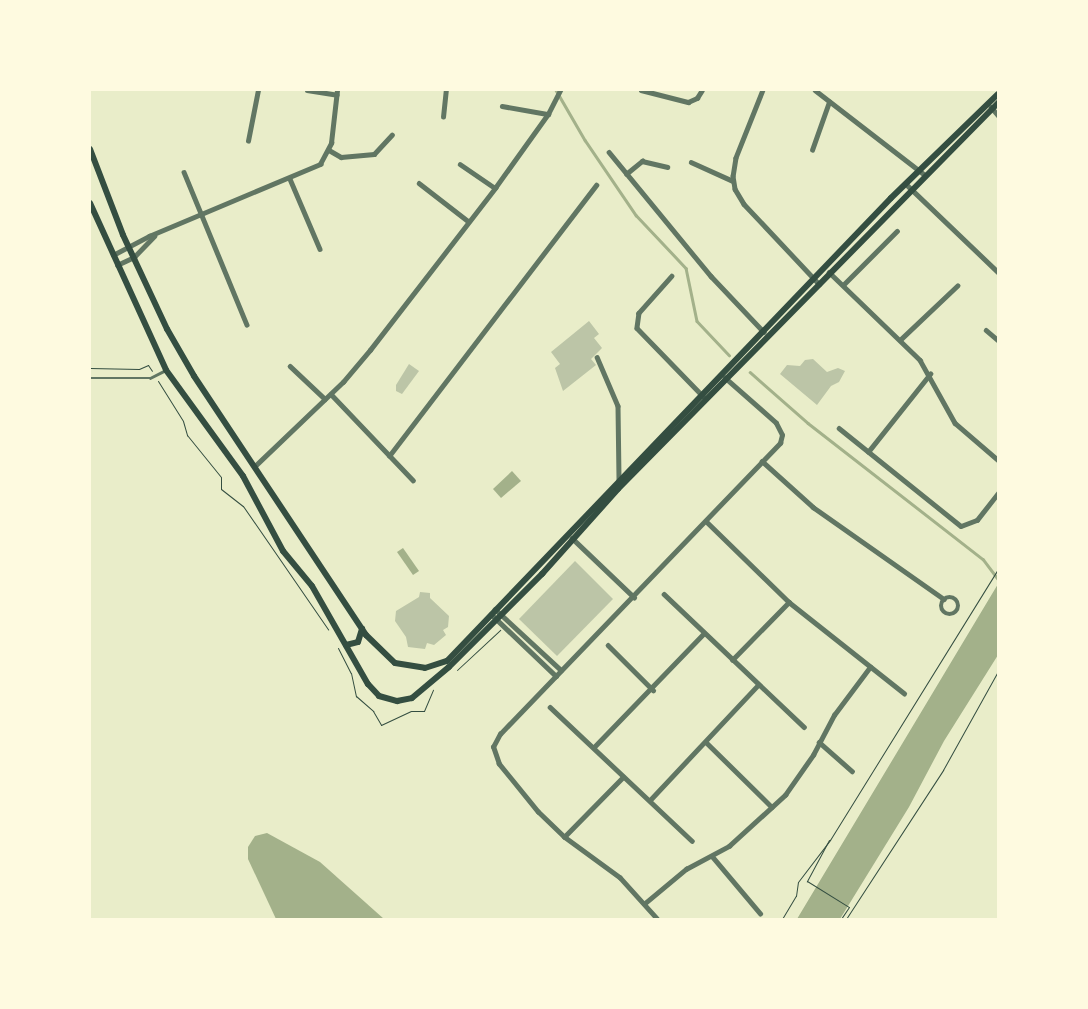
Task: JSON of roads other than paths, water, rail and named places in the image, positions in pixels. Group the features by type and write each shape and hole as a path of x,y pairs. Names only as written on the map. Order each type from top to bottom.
{"main road":[{"path":"90,203 116,266 166,370 243,476 283,551 312,586 373,691 379,696 397,701 412,698 429,686 499,617 619,479 724,377 827,270 990,107 998,94"},
{"path":"990,107 998,103"},
{"path":"90,149 134,257 168,329 194,376 362,629 396,663 417,668 431,667 446,660 493,611 618,489 704,397"},
{"path":"346,645 358,642 362,629"}],"street":[{"path":"248,141 258,90"},
{"path":"112,256 129,246 290,179 320,164 329,150 337,93 307,90"},
{"path":"443,117 446,90"},
{"path":"255,466 331,394 396,317 495,188 548,114 560,90"},
{"path":"641,90 688,102 697,98 702,90"},
{"path":"763,90 739,148 733,181 744,204 817,281"},
{"path":"815,90 828,102 923,173"},
{"path":"812,150 828,102"},
{"path":"502,106 548,114"},
{"path":"990,107 998,115"},
{"path":"329,150 341,157 374,154 392,136"},
{"path":"609,152 710,276 766,334"},
{"path":"626,174 642,161 667,167"},
{"path":"691,162 733,181"},
{"path":"460,164 495,188"},
{"path":"184,172 247,324"},
{"path":"290,179 320,249"},
{"path":"419,183 468,221"},
{"path":"389,456 596,185"},
{"path":"909,188 998,272"},
{"path":"843,285 897,231"},
{"path":"116,266 134,257 154,236"},
{"path":"827,270 920,360 930,374 955,423 998,460"},
{"path":"672,276 641,310 638,328 704,397"},
{"path":"900,340 957,286"},
{"path":"986,330 998,340"},
{"path":"596,357 618,406 618,489"},
{"path":"290,366 325,399"},
{"path":"868,452 930,374"},
{"path":"657,919 620,878 564,837 529,803 495,757 492,747 500,734 780,444 781,432 774,421 724,377"},
{"path":"331,394 413,480"},
{"path":"839,428 961,526 977,520 998,493"},
{"path":"762,461 813,507 944,599 953,597 958,601 959,610 955,614 949,615 942,610 944,599"},
{"path":"706,521 789,602 904,693"},
{"path":"570,536 634,597"},
{"path":"664,594 804,727"},
{"path":"732,660 789,602"},
{"path":"493,611 556,676"},
{"path":"499,617 561,670"},
{"path":"594,747 653,690 704,633"},
{"path":"608,645 653,690"},
{"path":"644,904 667,882 734,841 772,807 802,772 834,715 870,667"},
{"path":"650,800 707,743 758,685"},
{"path":"550,707 692,841"},
{"path":"819,742 852,771"},
{"path":"707,743 772,807"},
{"path":"564,837 623,777"},
{"path":"712,856 760,913"}],"lane":[{"path":"90,378 156,376 166,370"}],"waterway":[{"path":"556,90 585,140 636,215 686,268 697,321 729,355"},
{"path":"750,372 808,423 983,559 998,579"}]}
